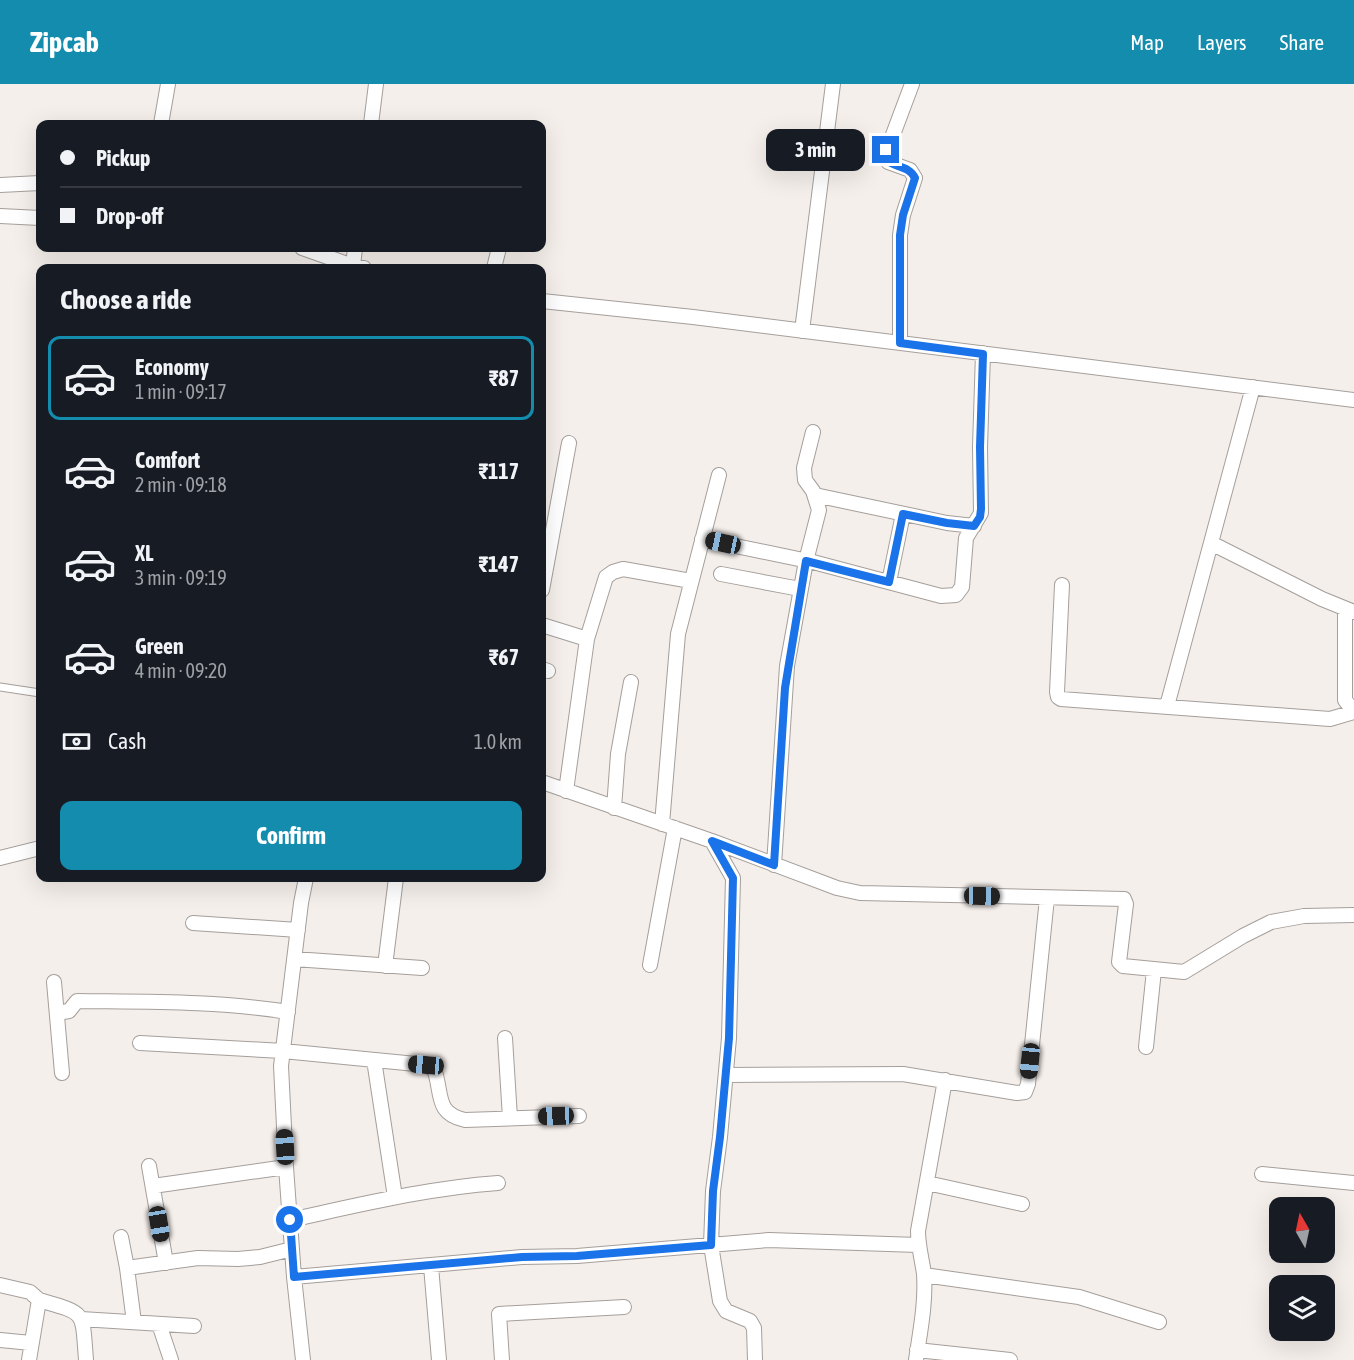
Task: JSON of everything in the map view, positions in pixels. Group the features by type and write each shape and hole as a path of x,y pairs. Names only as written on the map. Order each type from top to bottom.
{"street":[{"path":"162,120 168,84"},
{"path":"372,120 376,84"},
{"path":"802,331 833,84"},
{"path":"900,343 900,235 903,215 915,178 910,170 888,162 885,156 912,84"},
{"path":"0,185 36,183"},
{"path":"0,216 36,218"},
{"path":"314,252 350,264"},
{"path":"546,301 1354,400"},
{"path":"702,539 806,561 941,596 956,595 962,587 966,541 980,517 981,509 983,354"},
{"path":"1167,706 1253,387"},
{"path":"774,865 785,688 800,589 819,510 815,495 805,480 804,468 813,432"},
{"path":"546,568 569,443"},
{"path":"650,965 668,826 678,634 719,475"},
{"path":"815,495 947,523 974,526"},
{"path":"889,582 903,514"},
{"path":"1062,585 1058,697 1328,719 1354,712 1345,700 1350,610 1211,543"},
{"path":"566,791 587,639 606,577 613,572 623,570 691,581"},
{"path":"722,574 800,589"},
{"path":"546,626 587,639"},
{"path":"614,808 618,754 631,682"},
{"path":"546,784 712,841 837,888 860,893 1124,899 1126,903 1119,964 1123,966 1188,971 1243,936 1271,922 1304,916 1354,915"},
{"path":"712,841 733,878 731,993 726,1075 713,1191 711,1245 720,1300 726,1311 750,1321 754,1328 755,1360"},
{"path":"0,858 36,849"},
{"path":"303,1360 294,1277 281,1066 305,882"},
{"path":"385,966 396,882"},
{"path":"726,1075 891,1074 945,1080 1022,1093 1027,1089 1047,898"},
{"path":"192,923 298,930"},
{"path":"294,959 422,968"},
{"path":"1146,1047 1154,969"},
{"path":"54,982 62,1073"},
{"path":"57,1013 69,1011 77,1001 198,1003 248,1006 288,1012"},
{"path":"505,1038 510,1118"},
{"path":"140,1043 283,1051 426,1065 434,1069 442,1105 452,1117 465,1120 579,1116"},
{"path":"374,1060 394,1197"},
{"path":"945,1080 918,1231 918,1245 924,1275 924,1303 916,1355 1010,1360"},
{"path":"149,1166 166,1263"},
{"path":"153,1186 286,1167"},
{"path":"1262,1174 1354,1183"},
{"path":"290,1220 394,1197 457,1186 498,1182"},
{"path":"927,1183 1022,1204"},
{"path":"121,1237 134,1322"},
{"path":"294,1277 522,1257 577,1256 769,1240 918,1245"},
{"path":"127,1268 198,1258 249,1258 292,1249"},
{"path":"431,1266 439,1360"},
{"path":"924,1275 1079,1297 1159,1322"},
{"path":"0,1285 30,1292 39,1300 74,1310 79,1314 86,1360"},
{"path":"29,1360 39,1300"},
{"path":"502,1360 499,1314 624,1307"},
{"path":"81,1319 194,1326"},
{"path":"159,1324 171,1360"},
{"path":"0,1340 31,1343"}],"lane":[{"path":"0,687 36,692"}],"route":[{"path":"290,1220 294,1277 522,1257 577,1256 711,1245 713,1191 729,1038 733,878 712,841 774,865 787,666 806,561 889,582 903,514 974,526 981,513 980,447 983,354 900,343 898,263 900,235 903,215 915,178 910,170 888,162 885,159 886,150"}]}
